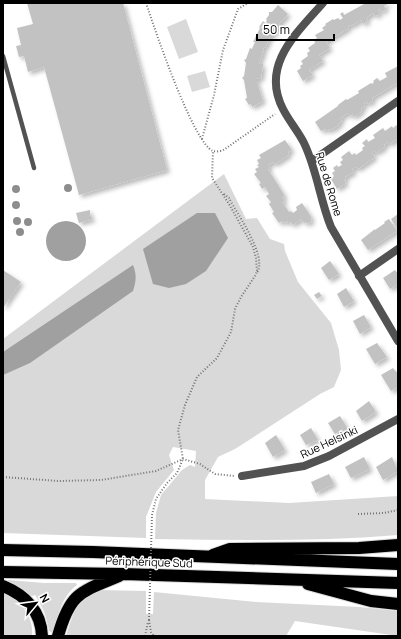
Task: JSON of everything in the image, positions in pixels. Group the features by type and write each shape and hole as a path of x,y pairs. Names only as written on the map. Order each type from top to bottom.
{"highway":[{"path":"207,557 230,549 360,548 398,545"},
{"name":"Périphérique Sud","path":"3,550 398,564"},
{"name":"Périphérique Sud","path":"3,572 123,574 294,580"},
{"path":"58,636 62,620 68,607 82,592 123,574"},
{"path":"294,580 398,583"},
{"path":"294,580 371,601 398,604"},
{"path":"3,586 12,590 30,603 39,618 42,636"},
{"path":"356,597 371,595 398,596"}],"street":[{"name":"Rue de Rome","path":"323,3 290,42 279,61 276,74 277,90 283,109 304,142 312,161 324,210 331,227 398,340"},
{"path":"312,161 398,101"},
{"path":"359,276 398,249"},
{"name":"Rue Helsinki","path":"242,476 304,466 329,456 398,419"}],"lane":[{"path":"3,60 34,168"}],"path":[{"path":"146,3 184,105 206,145 213,151 226,149 283,109"},
{"path":"202,138 214,95 223,50 238,10 248,3"},
{"path":"154,636 151,632 149,620 152,515 156,499 177,473 183,459 178,430 185,405 197,377 218,358 231,332 235,309 257,271 253,247 222,193 215,184 212,176 213,151"},
{"path":"3,477 60,481 101,480 156,471 183,459 200,464 215,474 242,476"},
{"path":"358,514 384,514 398,510"},
{"path":"145,636 149,620"}],"shaded area":[{"path":"186,19 198,52 179,59 167,27"},
{"path":"205,71 210,87 192,92 187,76"},
{"path":"224,174 246,219 257,218 270,239 284,244 285,251 298,282 331,323 339,350 341,370 334,387 320,394 235,449 218,457 205,480 205,499 289,503 398,496 398,535 307,540 155,539 156,513 161,495 182,470 190,465 195,467 196,451 173,447 169,455 174,470 156,492 146,517 146,538 3,533 3,339"},
{"path":"197,213 215,213 228,238 206,271 186,284 169,288 153,284 143,249"},
{"path":"70,221 77,224 83,230 86,241 85,249 77,258 70,261 62,261 55,258 47,249 46,237 49,230 58,222"},
{"path":"133,265 136,278 133,291 30,363 3,375 3,352"},
{"path":"8,580 44,583 76,583 77,585 67,595 64,601 53,633 49,631 44,612 35,595 32,596 21,588 8,582"},
{"path":"99,590 146,591 146,614 153,614 154,592 256,602 360,607 398,611 398,636 295,621 286,636 66,636 76,608 85,599"},
{"path":"3,593 15,600 25,610 31,622 32,636 3,636"}],"building":[{"path":"27,3 123,3 167,170 79,195 44,67 28,72 24,56 19,57 16,46 21,45 17,28 33,24"},
{"path":"366,3 390,3 384,6 386,9 382,12 380,9 378,10 380,14 375,16 373,13 366,18 368,21 363,24 361,20 351,26 348,26 349,28 326,42 330,48 319,55 323,61 309,70 313,75 303,81 297,71 303,64 301,61 308,56 307,53 310,51 308,48 315,43 314,40 317,38 315,35 324,30 322,28 326,25 325,24 333,19 338,18 340,20 343,18 340,14 343,12 344,15"},
{"path":"278,5 288,14 279,24 281,26 277,29 276,28 276,31 270,37 265,48 264,47 263,49 264,50 259,64 263,64 261,79 257,78 257,82 263,101 252,107 251,104 249,105 245,99 247,98 244,80 242,78 244,76 246,63 244,60 246,59 250,48 252,49 255,42 253,42 260,28 259,27 263,21 265,23 267,20 266,19 269,12 272,12"},
{"path":"398,66 397,83 372,98 373,101 368,104 367,102 363,104 365,106 361,109 362,111 354,117 353,114 350,116 347,113 340,119 342,121 338,124 339,125 331,130 330,129 327,131 325,129 321,131 315,122 346,99 347,100 359,93 358,91 371,83 372,84 377,78 380,81 387,77 385,73"},
{"path":"398,124 398,141 397,139 390,144 388,142 384,145 385,147 376,153 374,151 372,153 375,157 358,169 356,167 352,169 354,172 345,177 346,179 344,180 346,183 337,189 331,179 334,176 332,173 335,171 333,168 337,165 338,167 342,165 340,162 343,160 341,157 349,151 352,155 355,153 356,155 363,150 362,148 365,146 362,143 367,139 368,142 375,138 373,135 383,128 385,131"},
{"path":"285,140 292,150 288,152 289,155 275,164 273,162 268,165 270,167 268,169 285,196 282,197 285,201 282,202 289,212 291,211 293,213 297,210 296,207 302,203 312,218 310,219 312,221 307,224 301,219 293,225 291,222 288,223 287,221 284,223 282,221 279,223 272,213 274,212 269,204 271,202 266,196 269,194 265,187 262,189 259,184 261,183 254,174 257,172 255,169 259,167 257,165 259,164 257,160 261,158 259,155"},
{"path":"90,210 90,215 93,219 79,223 76,213"},
{"path":"398,214 398,227 397,228 391,219"},
{"path":"389,219 397,231 368,250 361,240"},
{"path":"330,261 339,274 329,280 321,268"},
{"path":"3,270 21,282 3,308"},
{"path":"395,270 398,274 398,284 390,289 383,278"},
{"path":"346,288 354,301 344,307 337,294"},
{"path":"319,292 322,296 317,299 314,295"},
{"path":"364,315 371,327 360,334 353,321"},
{"path":"377,343 387,357 375,364 366,349"},
{"path":"393,368 398,374 398,387 391,391 381,375"},
{"path":"369,401 376,412 362,421 356,411"},
{"path":"340,416 348,429 343,431 342,429 335,434 328,423"},
{"path":"311,428 318,440 306,445 300,435"},
{"path":"276,435 285,450 273,457 265,443"},
{"path":"364,457 370,469 351,478 345,467"},
{"path":"392,457 398,471 383,480 376,467"},
{"path":"329,474 334,484 316,493 311,482"}]}
